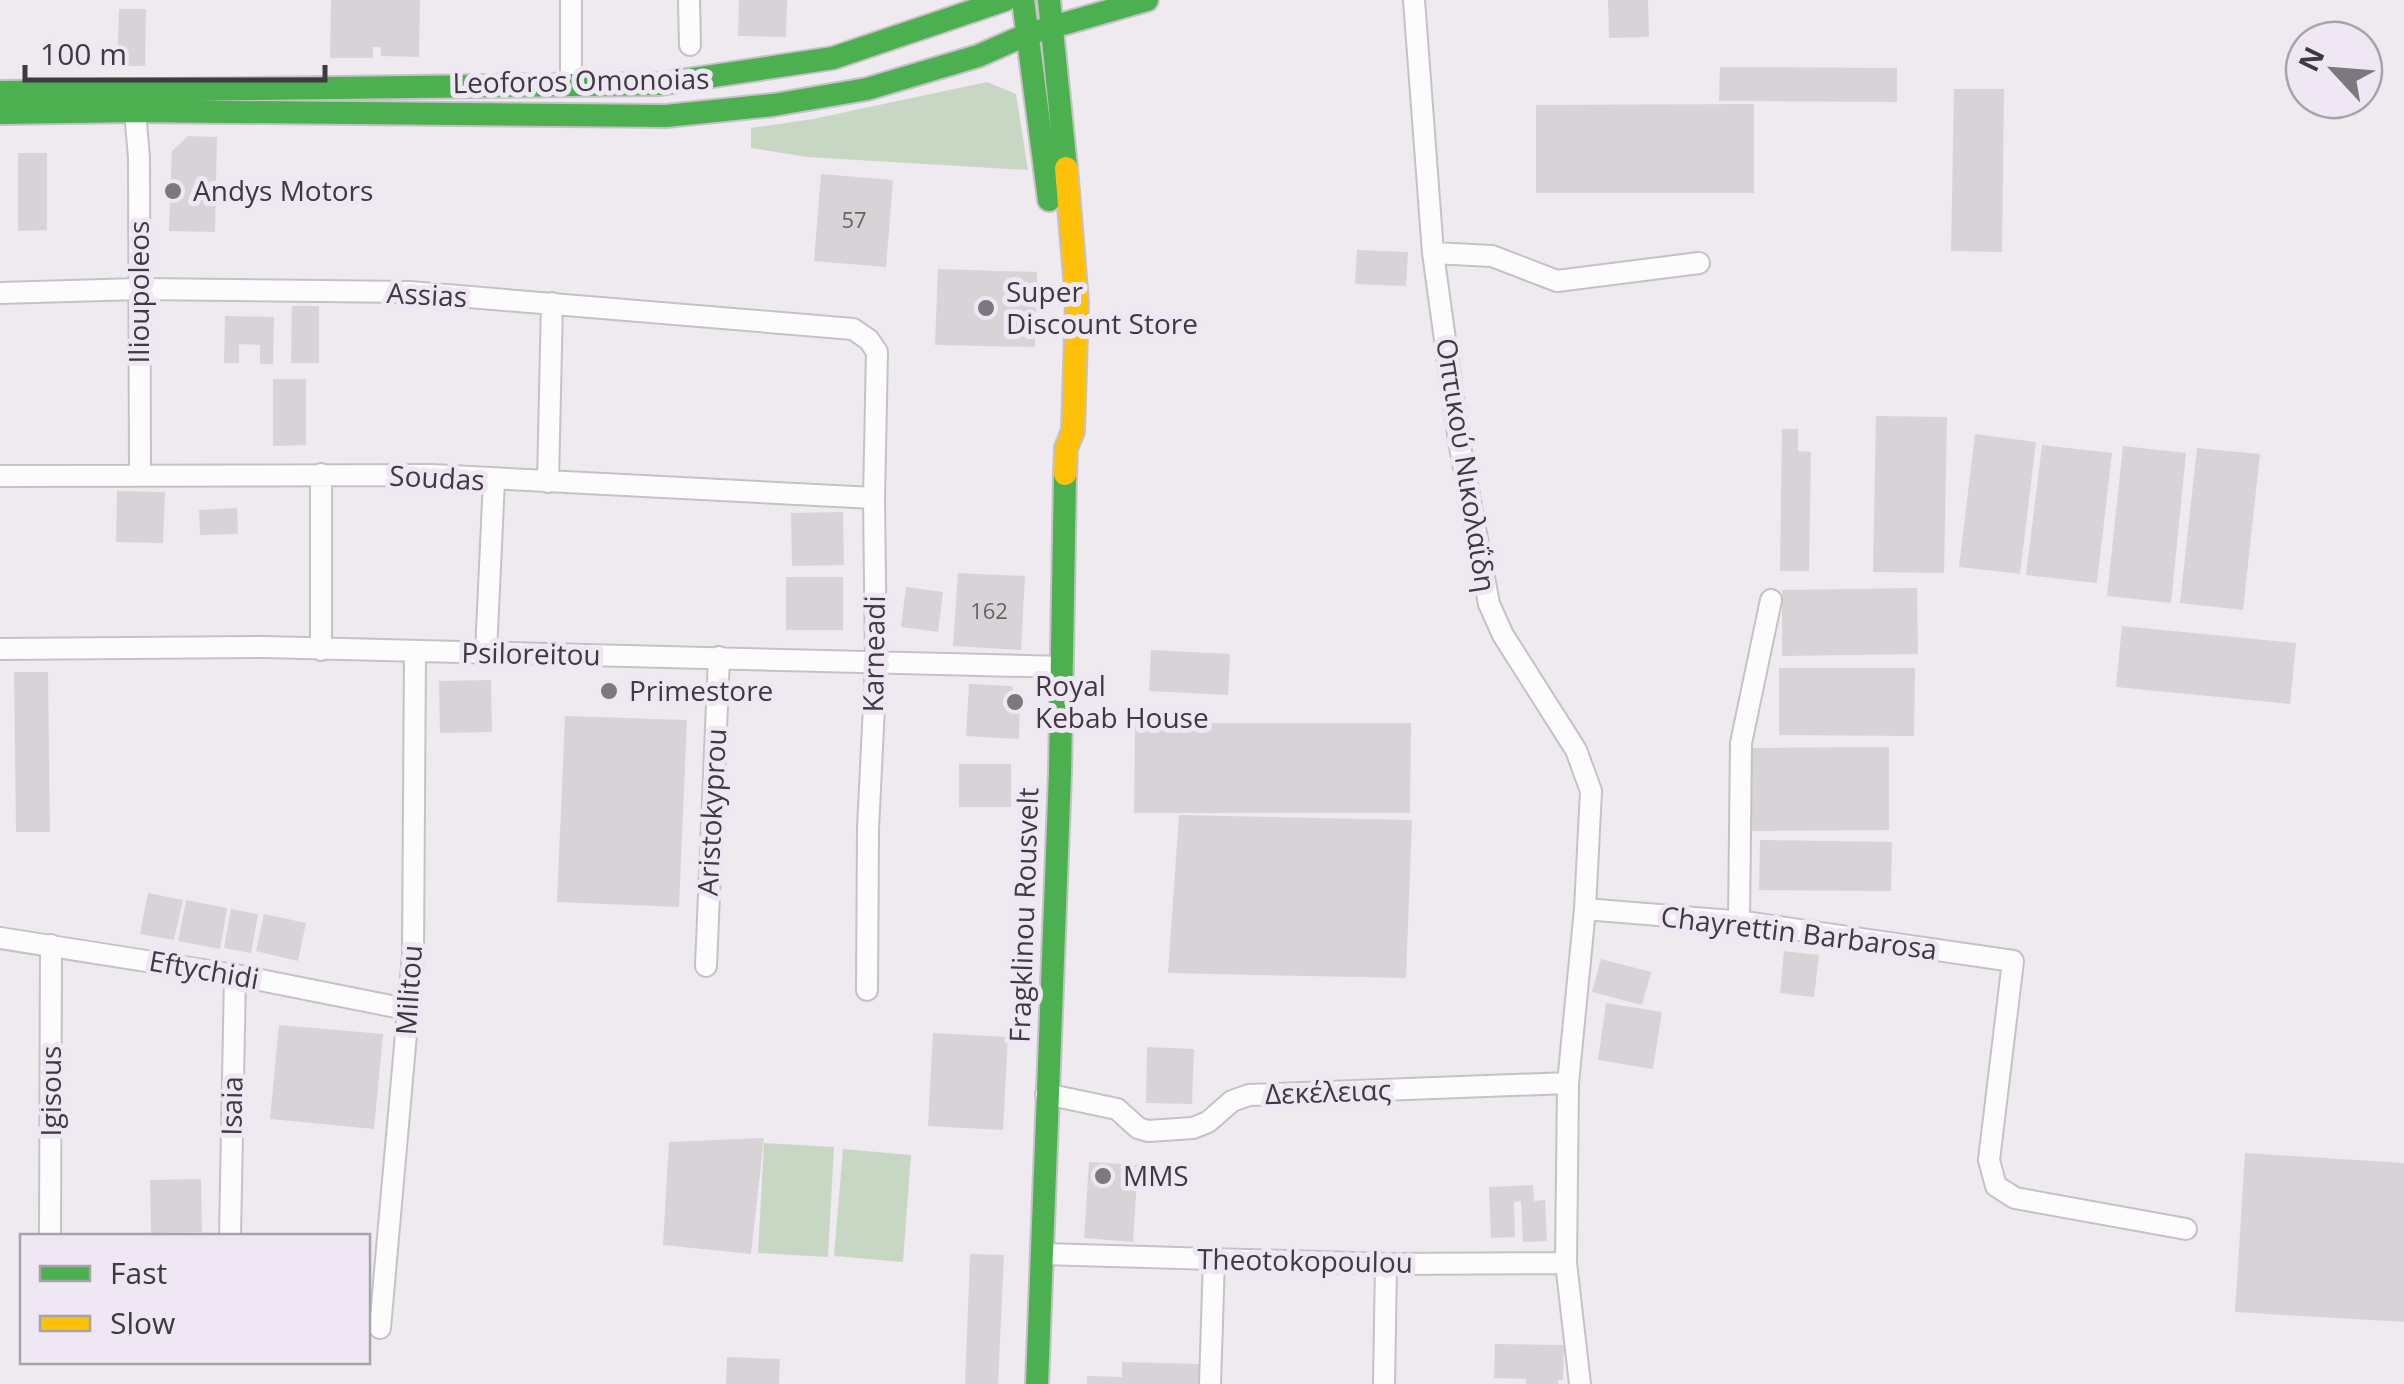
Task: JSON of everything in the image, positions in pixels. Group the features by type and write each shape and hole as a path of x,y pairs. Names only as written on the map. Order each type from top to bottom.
{"main road":[{"name":"Leoforos Omonoias","path":"0,92 660,84 833,58 1005,0"},
{"name":"Fragklinou Rousvelt","path":"1023,0 1041,120 1060,306 1057,435 1066,448"},
{"name":"Fragklinou Rousvelt","path":"1036,1384 1062,668 1066,448 1073,431 1077,302 1049,0"},
{"name":"Leoforos Omonoias","path":"0,114 135,111 666,116 867,90 978,56 1028,34 1147,0"}],"street":[{"path":"571,0 571,86"},
{"path":"689,0 690,45"},
{"name":"Οπτικού Νικολαΐδη","path":"1414,0 1433,252 1460,441 1489,604 1503,635 1576,750 1591,791 1585,909 1568,1082 1566,1263 1580,1384"},
{"name":"Ilioupoleos","path":"135,111 139,158 140,474"},
{"path":"1433,252 1492,256 1557,281 1699,263"},
{"name":"Assias","path":"0,293 138,289 410,292 853,329"},
{"path":"548,482 552,303"},
{"name":"Karneadi","path":"853,329 869,340 877,352 876,665 868,830 868,990"},
{"path":"320,650 321,474"},
{"name":"Soudas","path":"0,476 432,475 874,498"},
{"path":"486,653 494,480"},
{"path":"1739,921 1742,743 1771,600"},
{"name":"Psiloreitou","path":"0,649 264,647 1062,668"},
{"name":"Militou","path":"380,1328 413,955 415,651"},
{"name":"Aristokyprou","path":"706,966 719,657"},
{"name":"Chayrettin Barbarosa","path":"1585,909 1739,921 2012,961 1988,1160 1996,1186 2015,1198 2186,1230"},
{"name":"Eftychidi","path":"0,938 235,975 406,1008"},
{"name":"Igisous","path":"50,1234 51,946"},
{"name":"Isaia","path":"230,1234 235,975"},
{"name":"Δεκέλειας","path":"1046,1094 1117,1109 1138,1128 1148,1131 1193,1128 1208,1122 1232,1101 1249,1095 1568,1082"},
{"name":"Theotokopoulou","path":"1043,1254 1386,1264 1566,1263"},
{"path":"1210,1384 1214,1259"},
{"path":"1384,1384 1386,1264"}],"green space":[{"path":"987,82 1016,94 1028,170 807,157 751,148 751,128 813,119"},
{"path":"764,1143 834,1147 828,1257 758,1253"},
{"path":"843,1149 911,1155 903,1262 834,1256"}],"building":[{"path":"331,0 420,0 419,57 381,56 381,47 373,47 373,58 330,58"},
{"path":"739,0 787,0 786,37 738,36"},
{"path":"1608,0 1648,0 1649,37 1609,38"},
{"path":"119,9 146,9 145,66 117,66"},
{"path":"1720,67 1897,68 1897,102 1719,101"},
{"path":"1954,89 2004,89 2002,252 1951,251"},
{"path":"1754,104 1754,193 1536,193 1536,105"},
{"path":"188,136 217,137 215,232 169,231 172,151"},
{"path":"18,153 47,153 47,230 18,231"},
{"path":"821,174 893,180 886,267 814,261"},
{"path":"1357,250 1408,252 1406,286 1355,284"},
{"name":"Super Discount Store","path":"938,269 1037,272 1035,347 935,345"},
{"path":"292,306 319,306 319,363 291,363"},
{"path":"225,316 274,317 273,364 260,364 260,345 239,344 239,363 224,363"},
{"path":"273,379 306,379 306,445 273,446"},
{"path":"1876,416 1947,417 1944,573 1873,572"},
{"path":"1782,429 1798,429 1798,451 1811,452 1809,571 1780,571"},
{"path":"1975,434 2036,442 2020,574 1959,567"},
{"path":"2042,445 2112,453 2097,583 2026,575"},
{"path":"2123,446 2186,453 2171,603 2107,596"},
{"path":"2197,448 2260,454 2243,610 2180,603"},
{"path":"117,491 165,492 163,543 116,542"},
{"path":"237,508 238,534 200,535 199,510"},
{"path":"843,512 844,565 792,566 791,513"},
{"path":"958,573 1025,576 1021,650 953,646"},
{"path":"786,577 843,577 843,630 786,630"},
{"path":"906,587 943,592 938,632 901,627"},
{"path":"1917,588 1918,654 1782,656 1782,590"},
{"path":"2122,626 2296,643 2290,704 2116,687"},
{"path":"1151,650 1230,654 1228,695 1149,691"},
{"path":"1779,668 1915,668 1914,736 1779,735"},
{"path":"14,672 48,672 50,832 16,832"},
{"path":"491,680 492,732 440,733 439,681"},
{"path":"969,684 1011,686 1020,700 1019,739 966,736"},
{"path":"565,716 687,720 679,907 557,902"},
{"path":"1135,723 1411,723 1410,813 1134,813"},
{"path":"1889,747 1889,830 1751,831 1750,748"},
{"path":"959,764 1011,764 1011,807 959,807"},
{"path":"1179,815 1412,820 1406,978 1168,973"},
{"path":"1760,840 1892,842 1891,891 1759,890"},
{"path":"148,893 183,900 174,940 140,934"},
{"path":"186,900 227,908 220,949 178,941"},
{"path":"231,909 258,914 251,953 224,948"},
{"path":"264,914 306,923 298,961 256,951"},
{"path":"1784,951 1819,955 1814,997 1780,993"},
{"path":"1601,959 1651,972 1642,1005 1592,992"},
{"path":"1606,1003 1662,1012 1653,1069 1598,1060"},
{"path":"279,1025 383,1034 374,1129 270,1119"},
{"path":"933,1033 1008,1037 1003,1130 928,1126"},
{"path":"1147,1047 1194,1049 1192,1104 1146,1103"},
{"path":"764,1138 751,1254 663,1245 669,1142"},
{"path":"2245,1153 2404,1163 2404,1322 2235,1312"},
{"path":"1089,1162 1138,1165 1133,1242 1084,1238"},
{"path":"201,1179 202,1232 151,1233 150,1180"},
{"path":"1533,1185 1534,1201 1545,1200 1547,1241 1523,1242 1521,1201 1514,1202 1515,1237 1491,1238 1489,1187"},
{"path":"970,1254 1004,1255 998,1384 965,1384"},
{"path":"1495,1344 1564,1345 1563,1380 1558,1380 1558,1384 1526,1384 1526,1379 1494,1378"},
{"path":"727,1357 780,1359 779,1384 726,1384"},
{"path":"1122,1362 1202,1364 1201,1384 1087,1384 1087,1376 1122,1377"}],"traffic: fast":[{"path":"0,92 660,84 833,58 1005,0"},
{"path":"1023,0 1049,200"},
{"path":"1049,0 1066,168"},
{"path":"0,113 666,116 773,105 867,89 978,56 1028,34 1147,0"},
{"path":"1037,1384 1060,773 1065,474"}],"traffic: slow":[{"path":"1065,474 1066,448 1073,431 1077,302 1066,168"}],"place":[{"name":"Andys Motors","path":"173,191"},
{"name":"Super Discount Store","path":"986,308"},
{"name":"Primestore","path":"609,691"},
{"name":"Royal Kebab House","path":"1015,702"},
{"name":"MMS","path":"1103,1176"}]}
